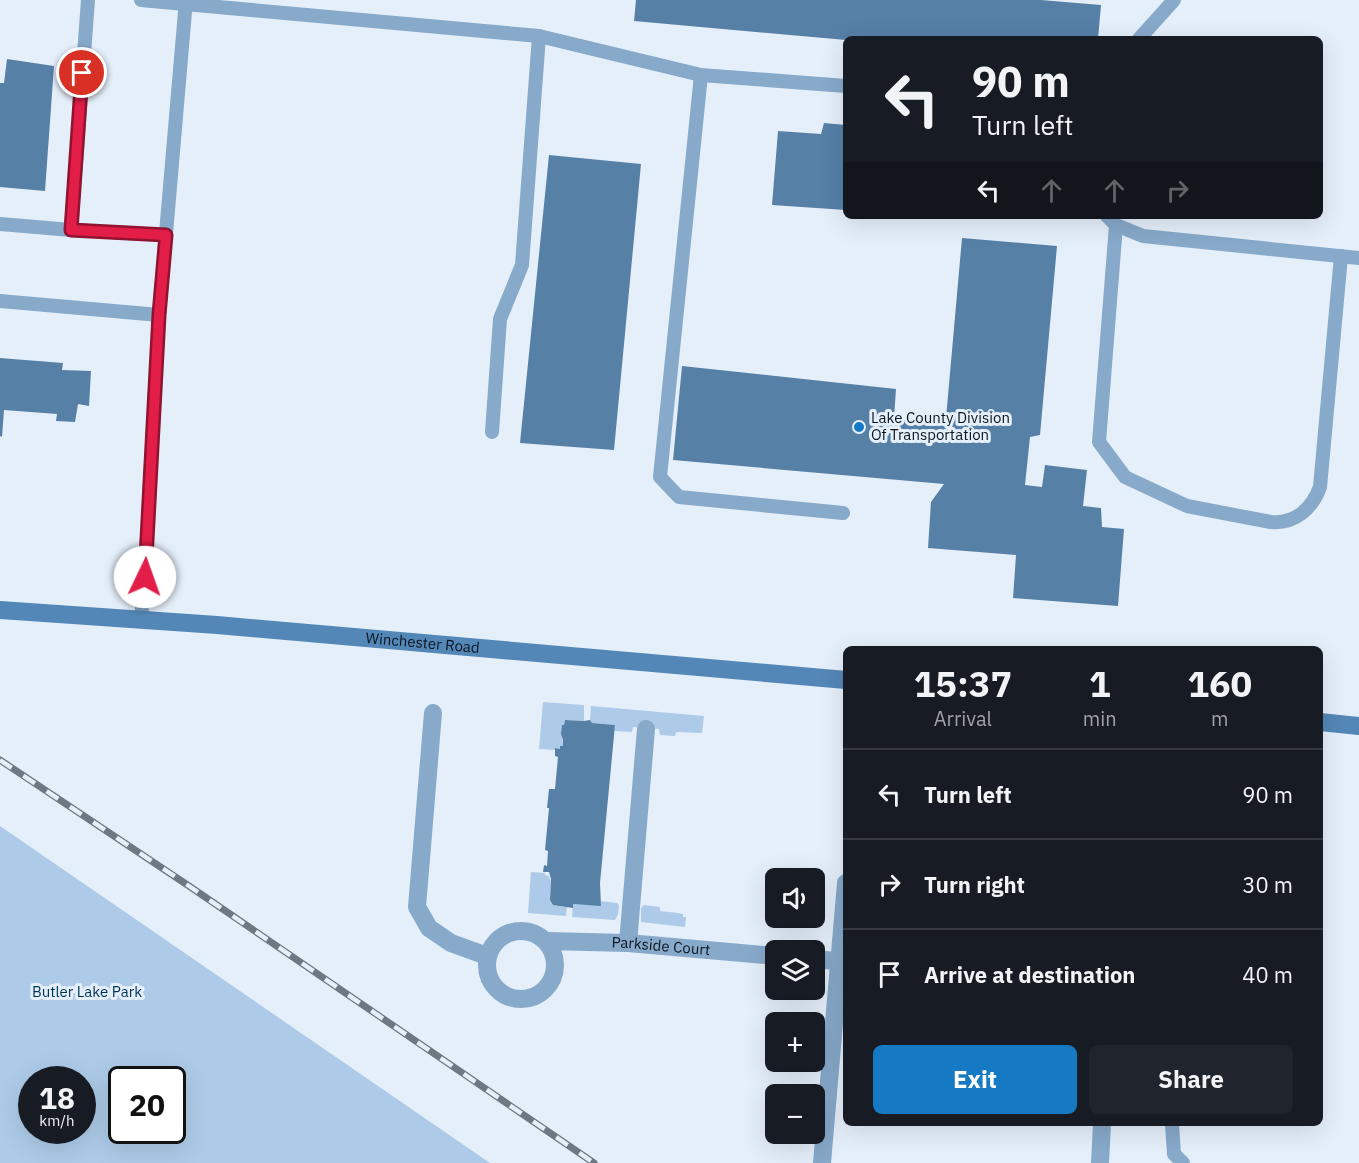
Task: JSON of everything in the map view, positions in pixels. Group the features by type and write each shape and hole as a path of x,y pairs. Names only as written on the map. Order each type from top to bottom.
{"main road":[{"name":"Winchester Road","path":"0,610 264,629 843,680"},
{"path":"1323,722 1359,726"}],"street":[{"path":"433,713 417,907 429,928 451,943 487,956 486,969 489,980 506,996 518,999 530,998 541,993 549,984 555,974 555,962 552,950 546,941"},
{"path":"628,943 646,729"},
{"name":"Parkside Court","path":"487,956 492,945 499,938 508,932 518,930 528,931 546,941 628,943 765,955"},
{"path":"822,1163 843,962 825,960"},
{"path":"1100,1163 1102,1126"}],"lane":[{"path":"71,230 88,0"},
{"path":"141,0 185,2 539,36 701,75 843,86"},
{"path":"1142,36 1174,0"},
{"path":"141,619 159,315 185,2"},
{"path":"492,432 500,319 522,265 539,36"},
{"path":"701,75 660,477 679,497 843,513"},
{"path":"1341,256 1320,487 1314,501 1292,519 1275,523 1187,507 1125,477 1099,442 1112,220 1143,236 1341,256 1359,258"},
{"path":"0,224 166,235"},
{"path":"0,301 159,315"},
{"path":"1172,1126 1174,1154 1183,1163"}],"green space":[{"path":"543,702 584,705 584,721 565,720 562,726 563,746 560,746 560,749 539,749"},
{"path":"591,706 704,716 702,733 676,732 675,736 660,735 659,729 633,727 632,732 615,731 615,725 592,723 590,720"},
{"name":"Butler Lake Park","path":"0,826 490,1163 0,1163"},
{"path":"531,872 545,873 549,876 551,902 553,905 567,907 566,916 528,913"},
{"path":"601,901 619,905 615,920 572,917 573,904 601,905"},
{"path":"644,905 660,907 660,911 683,914 683,917 686,917 685,927 641,922 641,908"}],"building":[{"path":"636,0 1041,0 1101,5 1098,36 843,36 843,40 634,21"},
{"path":"7,59 54,66 45,191 0,187 0,83 4,83"},
{"path":"824,123 843,125 843,210 772,205 778,131 821,134"},
{"path":"549,155 641,164 614,450 520,443"},
{"name":"Lake County Division Of Transportation","path":"962,238 1057,246 1040,435 1030,437 1025,485 1042,487 1045,465 1087,470 1083,506 1101,508 1102,527 1124,529 1118,606 1013,598 1016,555 928,548 931,502 944,484 673,460 682,366 896,389 894,418 946,418"},
{"path":"0,358 63,363 62,370 91,371 89,406 78,404 75,422 56,421 57,414 4,410 2,437 0,436"},
{"path":"565,720 590,720 592,723 615,725 600,883 601,906 573,904 573,908 553,905 550,900 549,872 543,872 544,865 547,866 548,851 545,850 549,789 555,789 558,757 555,756 555,748 560,749 560,746 563,746 561,734"}],"railway":[{"path":"0,760 189,886 594,1163"}],"place":[{"name":"Lake County Division Of Transportation","path":"859,427"}],"route":[{"path":"82,73 71,230 166,235 159,315 145,577"}]}
